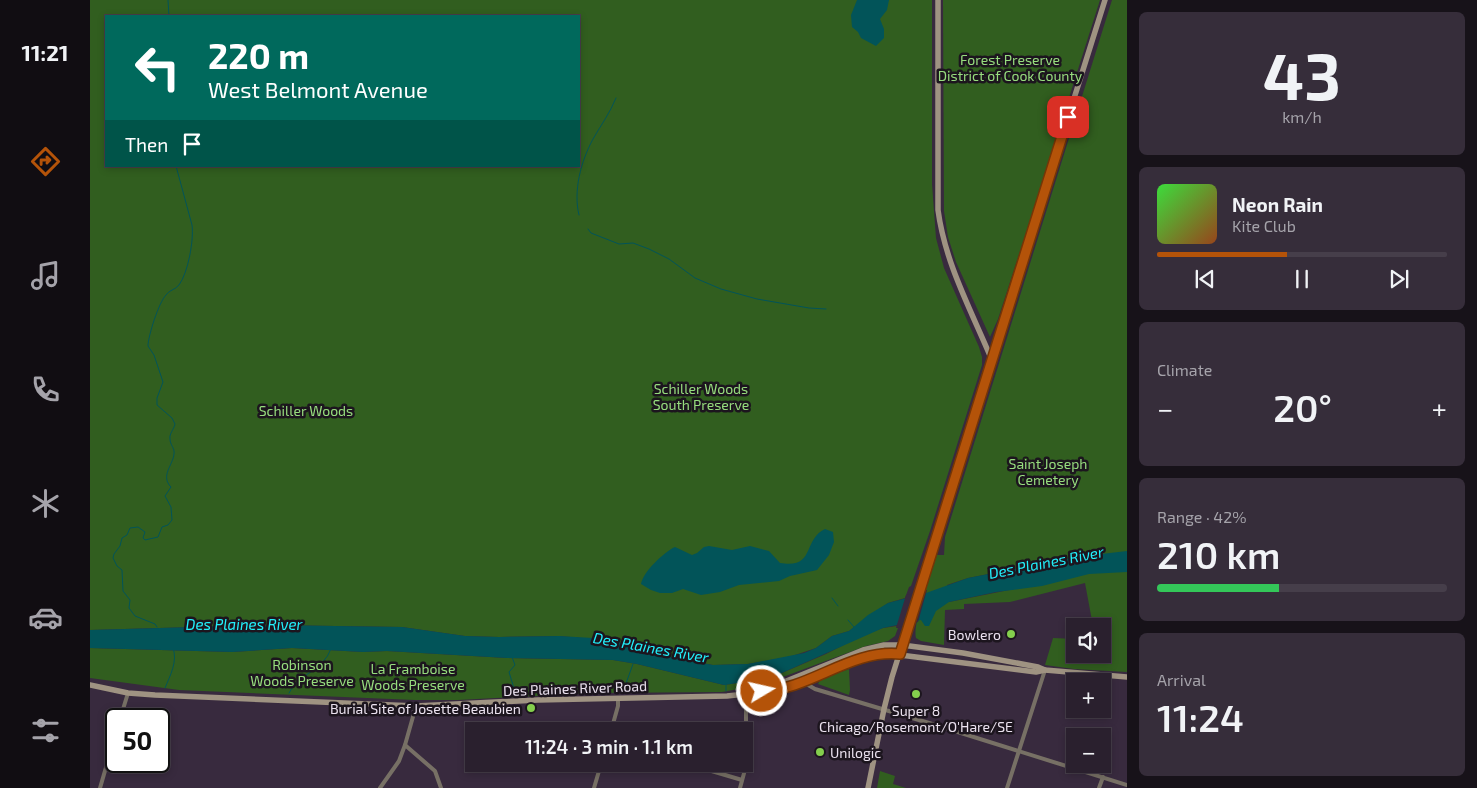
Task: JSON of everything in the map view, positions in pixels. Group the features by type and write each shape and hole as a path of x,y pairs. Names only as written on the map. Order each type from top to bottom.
{"main road":[{"path":"938,0 938,210 944,245 991,358"},
{"path":"868,788 884,709 908,625 1105,0"},
{"name":"Des Plaines River Road","path":"762,691 863,650 884,646 902,645 964,653 1045,670"},
{"name":"Des Plaines River Road","path":"90,685 128,692 201,698 416,706 618,698 705,697 774,691 803,682 866,656 884,653 1036,672 1045,670 1127,677"}],"street":[{"path":"1007,788 1045,670"},
{"path":"803,682 815,689 1127,785"},
{"path":"123,708 128,692"},
{"path":"740,788 746,766 746,694"},
{"path":"614,722 618,698"},
{"path":"380,788 399,761 416,706"},
{"path":"405,745 435,771 441,788"},
{"path":"100,788 105,771"},
{"path":"594,788 599,772"},
{"path":"715,772 742,780"},
{"path":"1099,788 1102,778"}],"green space":[{"name":"Schiller Woods South Preserve","path":"90,0 932,0 932,184 936,238 944,268 979,347 982,365 930,531 905,598 888,603 849,631 832,636 816,648 789,657 748,664 713,665 659,655 622,643 559,636 465,636 402,627 269,625 90,630"},
{"name":"Forest Preserve District of Cook County","path":"943,0 1100,0 998,319 990,337 956,262 948,237 944,211"},
{"name":"Saint Joseph Cemetery","path":"1112,0 1127,0 1127,672 1074,669 1045,665 1053,638 1066,639 1066,663 1111,663 1111,618 1092,618 1085,583 1010,602 964,604 964,609 945,610 944,645 921,641 916,638 917,622 923,598 937,555 944,555 945,537","holes":["1076,557 1014,589 949,602 947,585 968,578"]},
{"path":"897,626 895,636 888,641 866,646 761,685 722,692 593,693 458,700 415,700 179,690 90,678 90,648 232,652 292,648 507,658 613,660 724,685 775,676 826,654 865,634"},
{"path":"849,669 849,695 818,684 820,680"},
{"path":"880,771 895,776 893,784 906,788 877,788"}],"shaded area":[{"path":"857,0 889,0 887,10 880,19 884,29 884,38 876,46 861,38 852,27 851,15"},
{"path":"825,529 833,532 834,542 829,555 817,570 790,576 779,581 739,585 720,592 701,595 683,589 672,593 660,593 641,584 655,563 665,553 675,547 692,555 709,546 732,550 750,546 769,551 780,563 791,564 799,562 804,558 813,540"},
{"path":"1127,551 1127,572 1089,574 1042,586 996,592 949,602 936,611 929,626 925,626 921,620 883,628 775,676 724,685 613,660 507,658 292,648 232,652 90,648 90,630 269,625 402,627 465,636 593,638 622,643 659,655 713,665 748,664 804,653 816,648 832,636 849,631 868,615 888,603 926,593 968,578 1076,557"}],"pier":[{"path":"927,590 918,622 896,628 906,595"}],"waterway":[{"path":"168,0 169,15"},
{"path":"579,215 577,196 582,166 593,139 616,98"},
{"path":"157,627 155,624 135,616 129,608 130,600 123,591 122,570 117,566 113,558 122,538 127,535 130,528 138,527 145,532 143,538 145,540 158,537 162,527 168,525 172,520 171,507 165,496 171,487 168,483 167,475 174,454 170,437 175,424 172,418 157,405 157,398 163,382 154,355 148,346 148,341 163,299 182,280 188,265 191,247 192,225 176,167"},
{"path":"588,229 591,233 619,244 633,243 649,249 669,259 695,278 721,289 757,299 826,309"},
{"path":"832,598 838,606"},
{"path":"848,620 854,627"},
{"path":"165,688 174,663 173,648"},
{"path":"289,693 298,681 317,668 331,649"},
{"path":"512,657 515,665 509,672 516,695"},
{"path":"624,689 633,664"},
{"path":"726,684 726,691"}],"place":[{"name":"Bowlero","path":"1011,634"},
{"name":"Super 8 Chicago/Rosemont/O'Hare/SE","path":"916,694"},
{"name":"Burial Site of Josette Beaubien","path":"531,708"},
{"name":"Unilogic","path":"820,752"}],"route":[{"path":"762,691 774,691 803,682 866,656 884,653 900,654 1068,117"}],"park label":[{"name":"Schiller Woods","path":"306,410"},
{"name":"Robinson Woods Preserve","path":"302,672"},
{"name":"La Framboise Woods Preserve","path":"413,676"}],"water label":[{"name":"Des Plaines River","path":"1046,562"},
{"name":"Des Plaines River","path":"244,624"},
{"name":"Des Plaines River","path":"651,647"}]}
